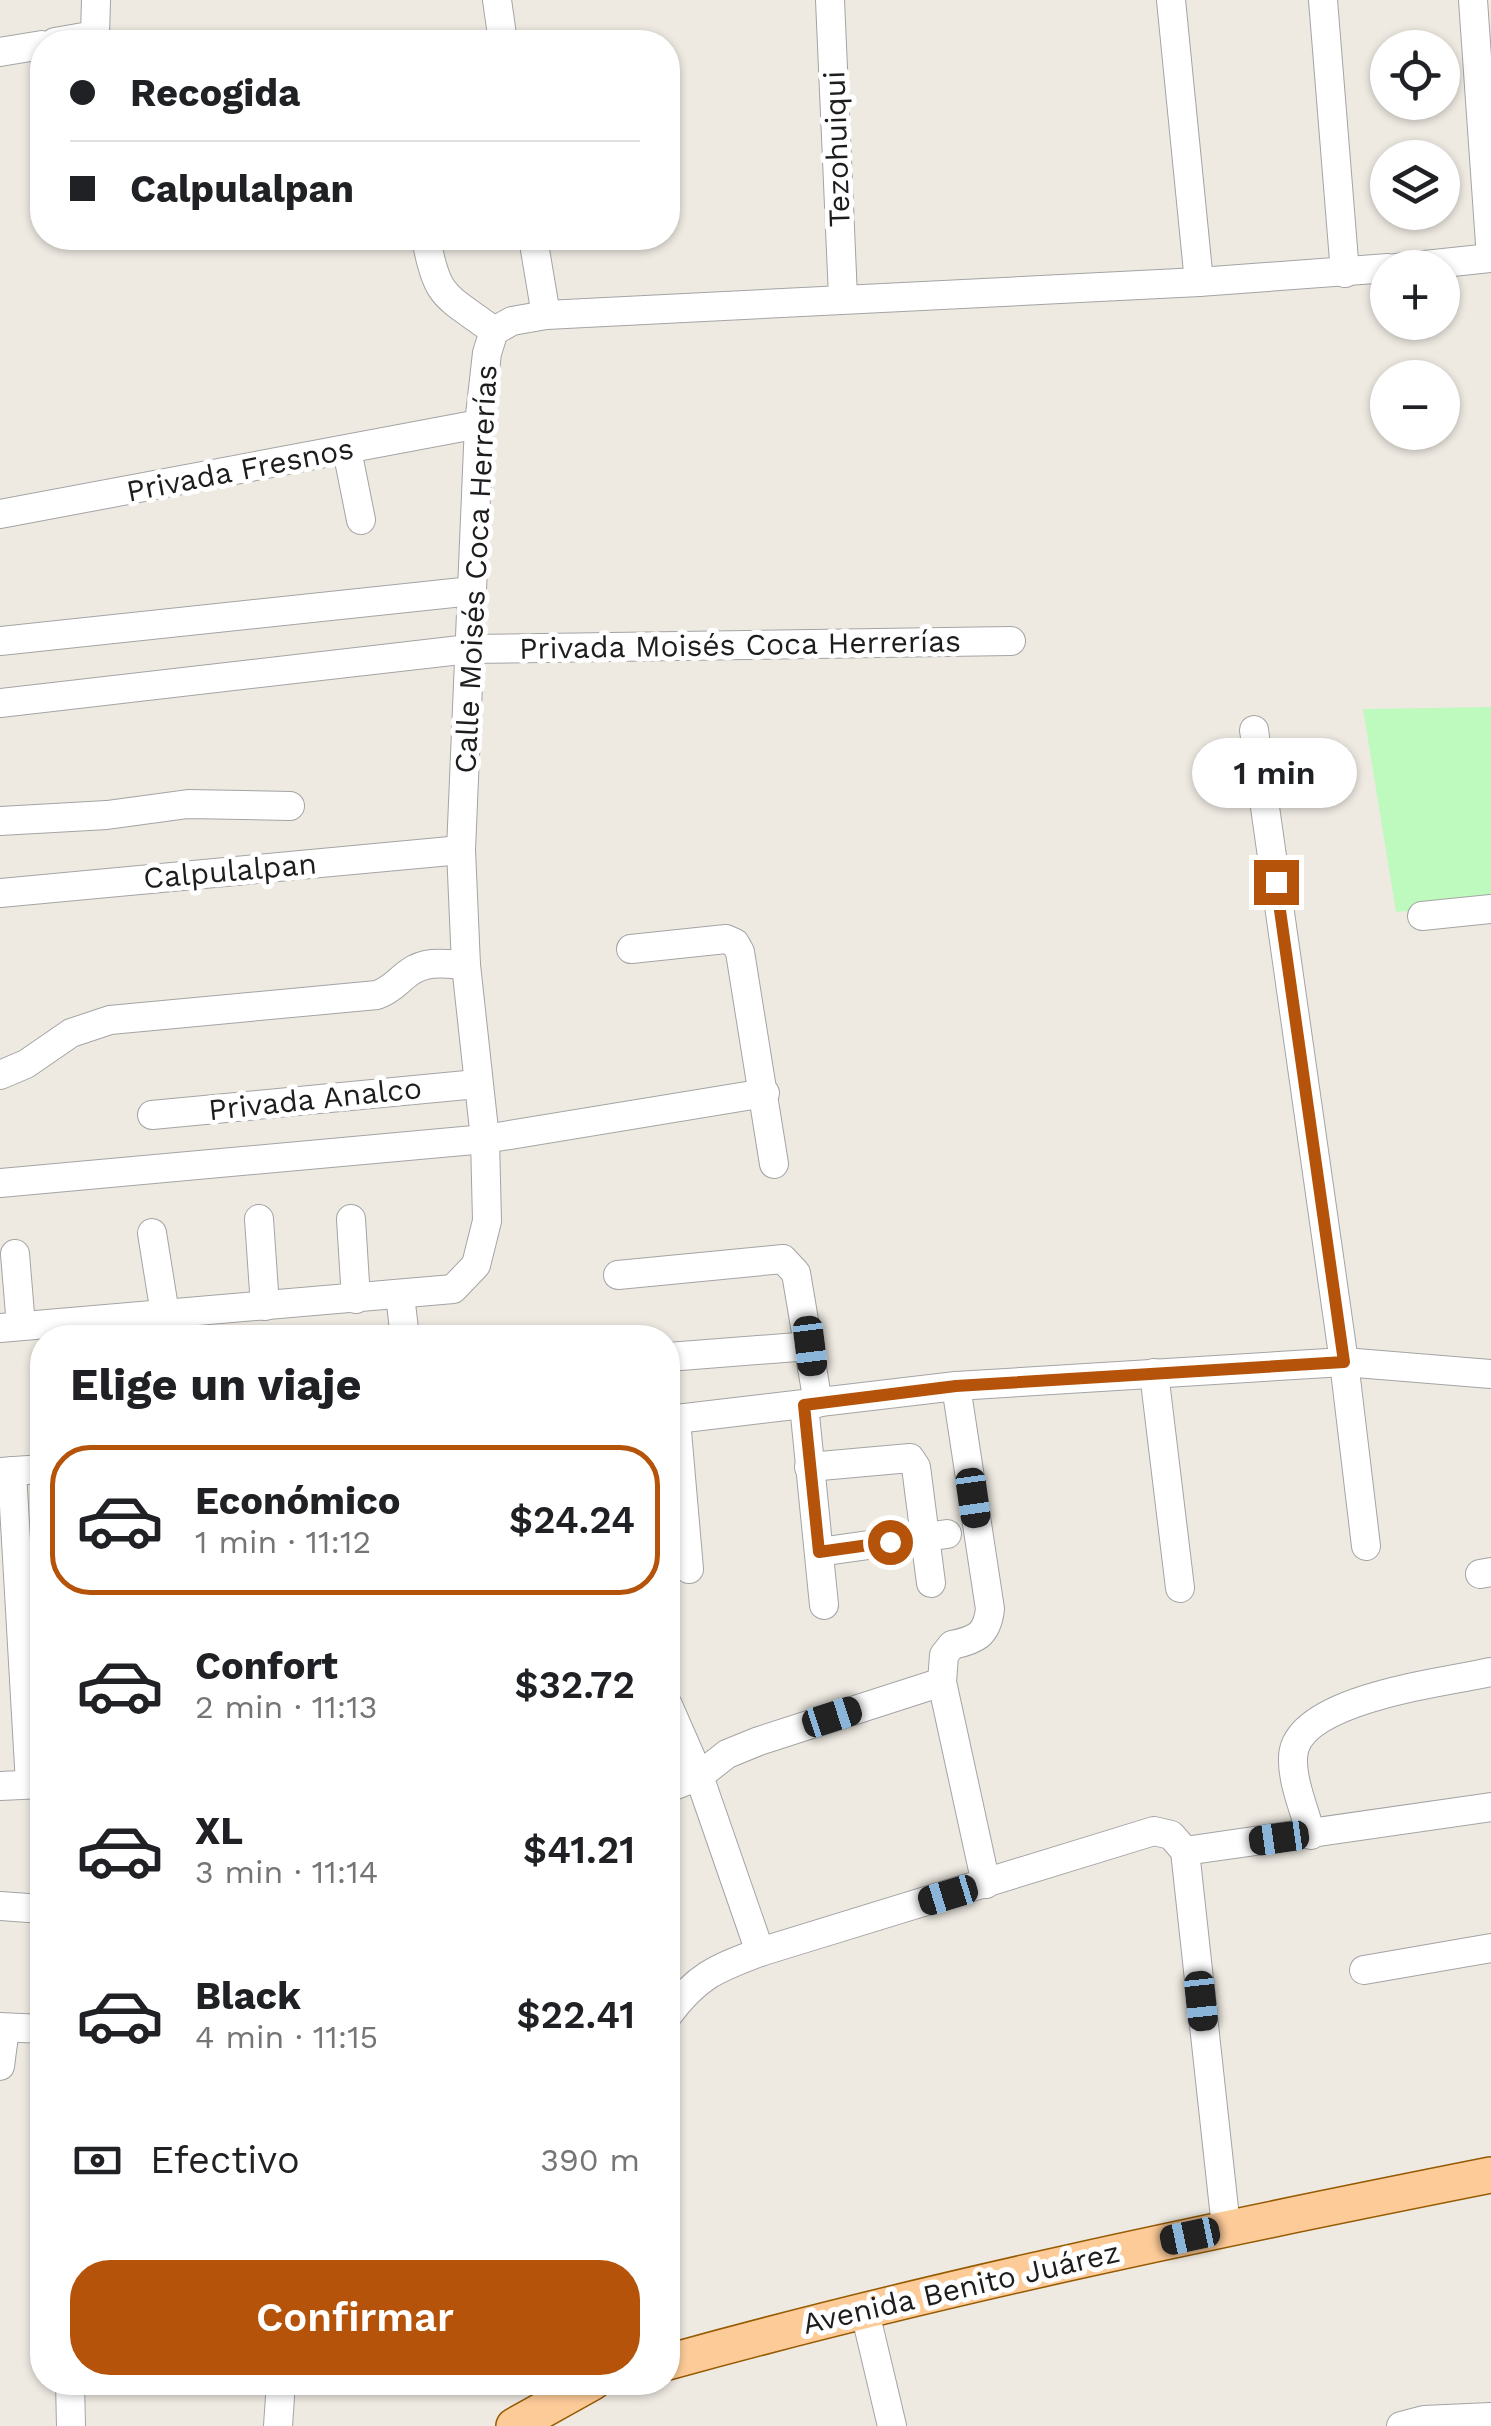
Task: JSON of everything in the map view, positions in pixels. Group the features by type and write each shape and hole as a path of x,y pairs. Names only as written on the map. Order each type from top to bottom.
{"main road":[{"name":"Avenida Benito Juárez","path":"680,2359 864,2308 1226,2228 1491,2175"},
{"path":"514,2426 570,2395"}],"street":[{"path":"96,0 96,30"},
{"path":"496,0 501,30"},
{"name":"Tezohuiqui","path":"830,0 843,297"},
{"path":"1171,0 1199,282"},
{"path":"1323,0 1345,272"},
{"path":"1460,261 1491,258 1479,11"},
{"path":"0,52 30,46"},
{"path":"428,250 440,291 494,331"},
{"path":"536,250 546,315"},
{"name":"Calle Moisés Coca Herrerías","path":"34,1325 453,1289 476,1264 486,1221 485,1139 466,965 461,850 479,424 487,353 494,331 512,322 546,315 1370,270"},
{"name":"Privada Fresnos","path":"0,514 479,424"},
{"path":"347,450 361,520"},
{"path":"0,642 472,591"},
{"name":"Privada Moisés Coca Herrerías","path":"0,702 470,649 1011,641"},
{"path":"1254,730 1344,1362 1366,1546"},
{"path":"0,822 107,815 188,804 290,806"},
{"name":"Calpulalpan","path":"0,893 461,850"},
{"path":"1422,916 1491,909"},
{"path":"631,949 726,939 735,943 740,952 774,1164"},
{"path":"0,1075 26,1064 71,1032 110,1020 377,995 394,989 409,972 428,963 466,965"},
{"name":"Privada Analco","path":"152,1116 477,1084"},
{"path":"0,1184 485,1139 764,1092"},
{"path":"259,1219 265,1306"},
{"path":"351,1219 356,1299"},
{"path":"152,1232 165,1314"},
{"path":"10,1327 15,1254"},
{"path":"618,1275 783,1259 796,1273 810,1346 809,1466 824,1605"},
{"path":"400,1295 403,1325"},
{"path":"680,1356 810,1346"},
{"path":"680,1419 956,1386 1344,1362 1491,1374"},
{"path":"1154,1373 1180,1588"},
{"path":"956,1386 990,1610 988,1628 975,1640 952,1645 944,1656 942,1682 986,1884"},
{"path":"809,1466 910,1458 936,1535 931,1584"},
{"path":"6,1472 30,1722"},
{"path":"680,1490 689,1569"},
{"path":"819,1552 936,1535"},
{"path":"1311,1834 1293,1758 1298,1738 1344,1704 1491,1672"},
{"path":"680,1783 699,1776 728,1754 760,1741 942,1682"},
{"path":"680,1732 760,1952"},
{"path":"0,1786 30,1784"},
{"path":"1184,1851 1491,1807"},
{"path":"680,1999 709,1971 760,1952 1154,1831 1172,1835 1184,1851 1226,2228"},
{"path":"0,1906 30,1908"},
{"path":"1364,1970 1491,1948"},
{"path":"0,2066 2,2028 30,2029"},
{"path":"864,2308 892,2426"},
{"path":"70,2395 71,2426"},
{"path":"278,2426 281,2395"},
{"path":"1401,2426 1424,2420 1491,2417"}],"green space":[{"path":"1491,707 1491,904 1396,912 1363,709"}],"route":[{"path":"890,1542 819,1552 804,1405 956,1386 1344,1362 1276,882"}]}
